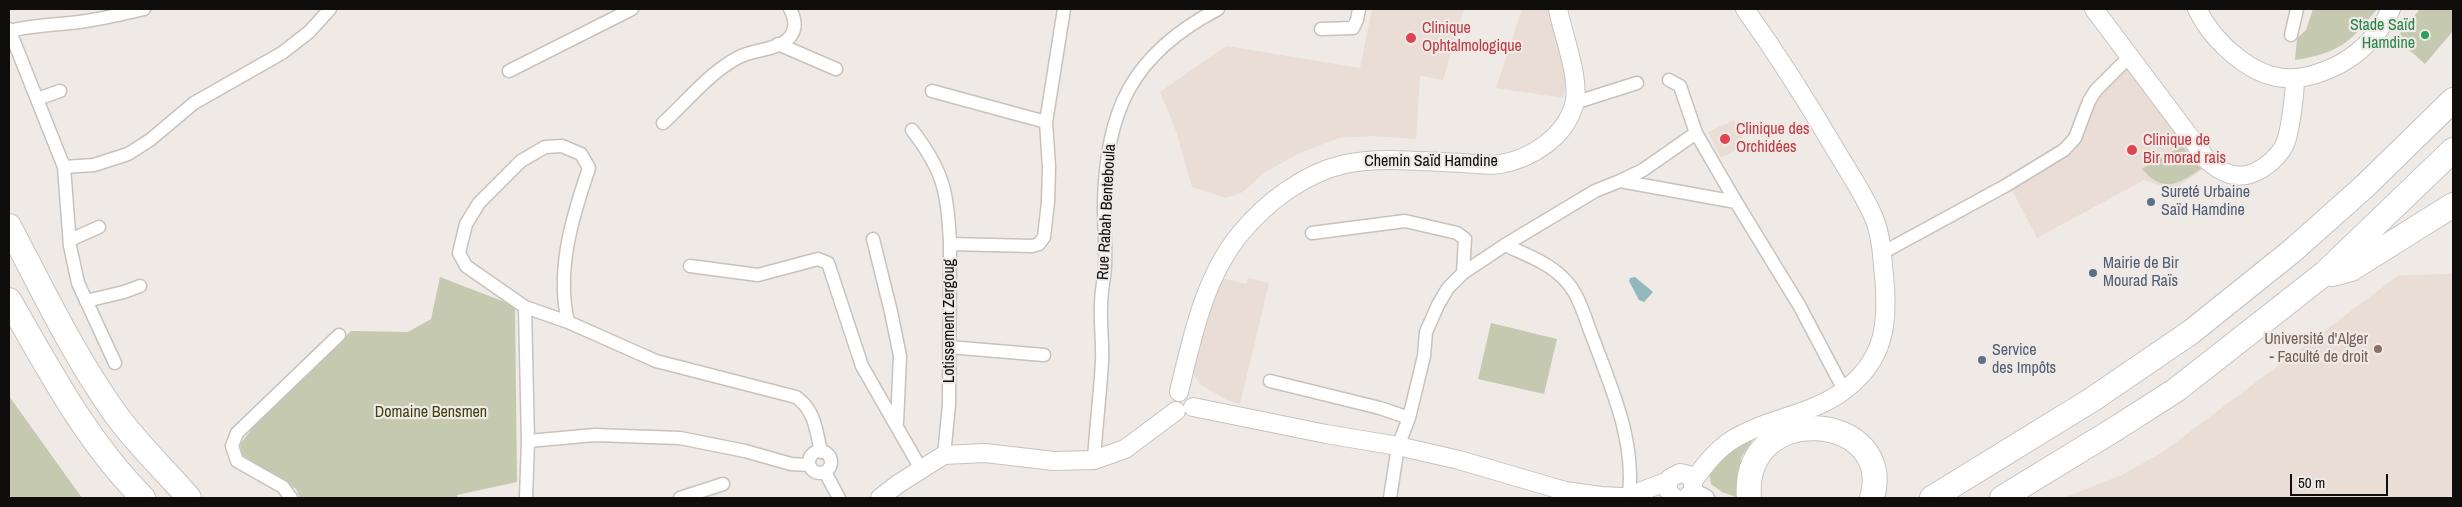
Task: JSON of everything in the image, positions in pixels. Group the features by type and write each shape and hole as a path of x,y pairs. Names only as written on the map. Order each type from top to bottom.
{"highway":[{"path":"1932,498 2093,399 2191,332 2292,251 2371,180 2453,100"},
{"path":"2002,498 2176,390 2325,273 2453,150"},
{"path":"2325,273 2333,274 2351,270 2453,204"},
{"path":"9,226 62,326 114,412 148,454 189,498"},
{"path":"9,300 81,421 100,448 143,498"},
{"path":"1749,498 1748,485 1752,467 1762,449 1773,439 1784,434 1815,427 1828,428 1842,433 1859,444 1871,466 1874,481 1872,498"}],"main road":[{"name":"Chemin Saïd Hamdine","path":"1184,409 1172,408 1172,400 1180,392 1190,344 1218,267 1240,234 1254,218 1286,192 1306,178 1324,170 1364,161 1499,164 1515,160 1533,152 1555,136 1566,124 1574,103 1573,68 1558,9"},
{"path":"880,498 898,484 944,455 986,453 1054,461 1094,460 1125,449 1184,409 1398,446 1459,460 1564,491 1601,496 1635,497 1688,487 1710,459 1740,436 1818,406 1844,390 1864,371 1884,332 1886,313 1882,253 1875,220 1811,109 1745,9"},
{"path":"2094,9 2208,161 2226,174 2248,176 2263,169 2279,155 2285,146 2290,131 2295,78"},
{"path":"2198,9 2212,32 2236,56 2255,68 2276,76 2295,78 2320,74 2352,57 2381,29 2391,9"},
{"path":"887,498 898,484"},
{"path":"1674,498 1667,489 1688,487"}],"street":[{"path":"115,363 76,276 70,240 64,167 9,30 33,25 112,17 144,9"},
{"path":"64,167 94,165 128,154 150,140 194,103 282,52 309,32 330,9"},
{"path":"509,71 632,9"},
{"path":"663,123 721,69 740,57 786,41 794,31 795,18 790,9"},
{"name":"Lotissement Zergoug","path":"944,455 949,405 950,244 1039,244 1044,237 1049,167 1046,122 1064,9"},
{"name":"Rue Rabah Benteboula","path":"1094,460 1102,360 1101,304 1105,266 1106,167 1114,124 1124,97 1140,70 1156,52 1175,35 1218,9"},
{"path":"1321,29 1352,28 1357,20 1359,9"},
{"path":"2290,35 2297,9"},
{"path":"778,44 836,69"},
{"path":"1882,253 2005,186 2064,150 2075,138 2089,101 2096,90 2130,56"},
{"path":"1669,80 1680,86 1696,133 1799,305 1844,390"},
{"path":"1574,103 1637,83"},
{"path":"932,90 1046,122"},
{"path":"37,99 60,91"},
{"path":"912,130 929,152 942,178 948,202 950,244"},
{"path":"1390,498 1398,446 1408,418 1424,356 1426,332 1448,288 1463,274 1505,245 1595,192 1643,170 1696,133"},
{"path":"568,322 564,305 563,275 570,224 589,168 581,154 562,146 545,147 521,161 480,203 466,224 460,253 466,266 525,307 568,322 656,361 796,397 804,403 813,415 821,452"},
{"path":"1620,181 1736,202"},
{"path":"1312,233 1405,221 1457,233 1465,239 1463,274"},
{"path":"70,240 99,228"},
{"path":"873,239 900,356 897,424"},
{"path":"1505,245 1555,271 1575,294 1617,400 1630,454 1635,497"},
{"path":"690,266 758,275 818,258 828,263 862,366 897,424 921,469"},
{"path":"86,301 140,286"},
{"path":"525,307 528,441 526,498"},
{"path":"290,498 283,487 237,461 232,446 237,433 339,335"},
{"path":"949,347 1044,355"},
{"path":"1270,381 1380,408 1408,418"},
{"path":"528,441 595,436 680,438 745,451 791,464 809,465 814,471 825,472"},
{"path":"809,465 813,454 821,452 828,455 831,462 825,472"},
{"path":"825,472 839,498"},
{"path":"680,498 723,484"}],"shaded area":[{"path":"1372,9 1464,9 1443,80 1420,76 1416,139 1372,136 1339,138 1302,152 1265,172 1243,192 1226,198 1192,187 1176,131 1160,92 1226,46 1360,68"},
{"path":"1522,9 1551,9 1568,72 1563,98 1496,88"},
{"name":"Clinique de Bir morad rais","path":"2130,65 2207,166 2174,190 2144,180 2037,238 2011,188 2077,144 2100,92"},
{"name":"Clinique des Orchidées","path":"1734,120 1743,137 1734,141 1738,149 1721,158 1708,132"},
{"name":"Université d'Alger - Faculté de droit","path":"2453,274 2453,498 2063,498 2122,475 2163,452 2399,275"},
{"path":"1216,277 1246,284 1249,278 1269,283 1240,404 1227,400 1200,384 1193,374 1191,364"}],"green space":[{"path":"2313,9 2377,9 2359,30 2342,45 2323,54 2295,60 2297,38 2306,30"},
{"name":"Stade Saïd Hamdine","path":"2420,9 2453,9 2453,31 2425,64 2396,38"},
{"path":"2182,146 2201,169 2185,179 2171,184 2164,184 2157,182 2142,169"},
{"name":"Domaine Bensmen","path":"440,277 515,306 517,482 457,495 457,498 300,498 296,489 242,455 240,444 256,424 351,331 408,332 431,319"},
{"path":"1491,323 1557,339 1544,394 1478,379"},
{"path":"9,396 82,498 9,498"},
{"path":"1757,434 1741,457 1739,498 1722,492 1711,484 1709,472 1719,458"}],"water":[{"path":"1635,277 1653,292 1644,302 1639,300 1629,281 1630,278"}],"place":[{"name":"Stade Saïd Hamdine","path":"2425,35"},
{"name":"Clinique Ophtalmologique","path":"1411,38"},
{"name":"Clinique des Orchidées","path":"1725,139"},
{"name":"Clinique de Bir morad rais","path":"2132,150"},
{"name":"Sureté Urbaine Saïd Hamdine","path":"2151,202"},
{"name":"Mairie de Bir Mourad Raïs","path":"2093,273"},
{"name":"Université d'Alger - Faculté de droit","path":"2378,349"},
{"name":"Service des Impôts","path":"1982,360"}]}
